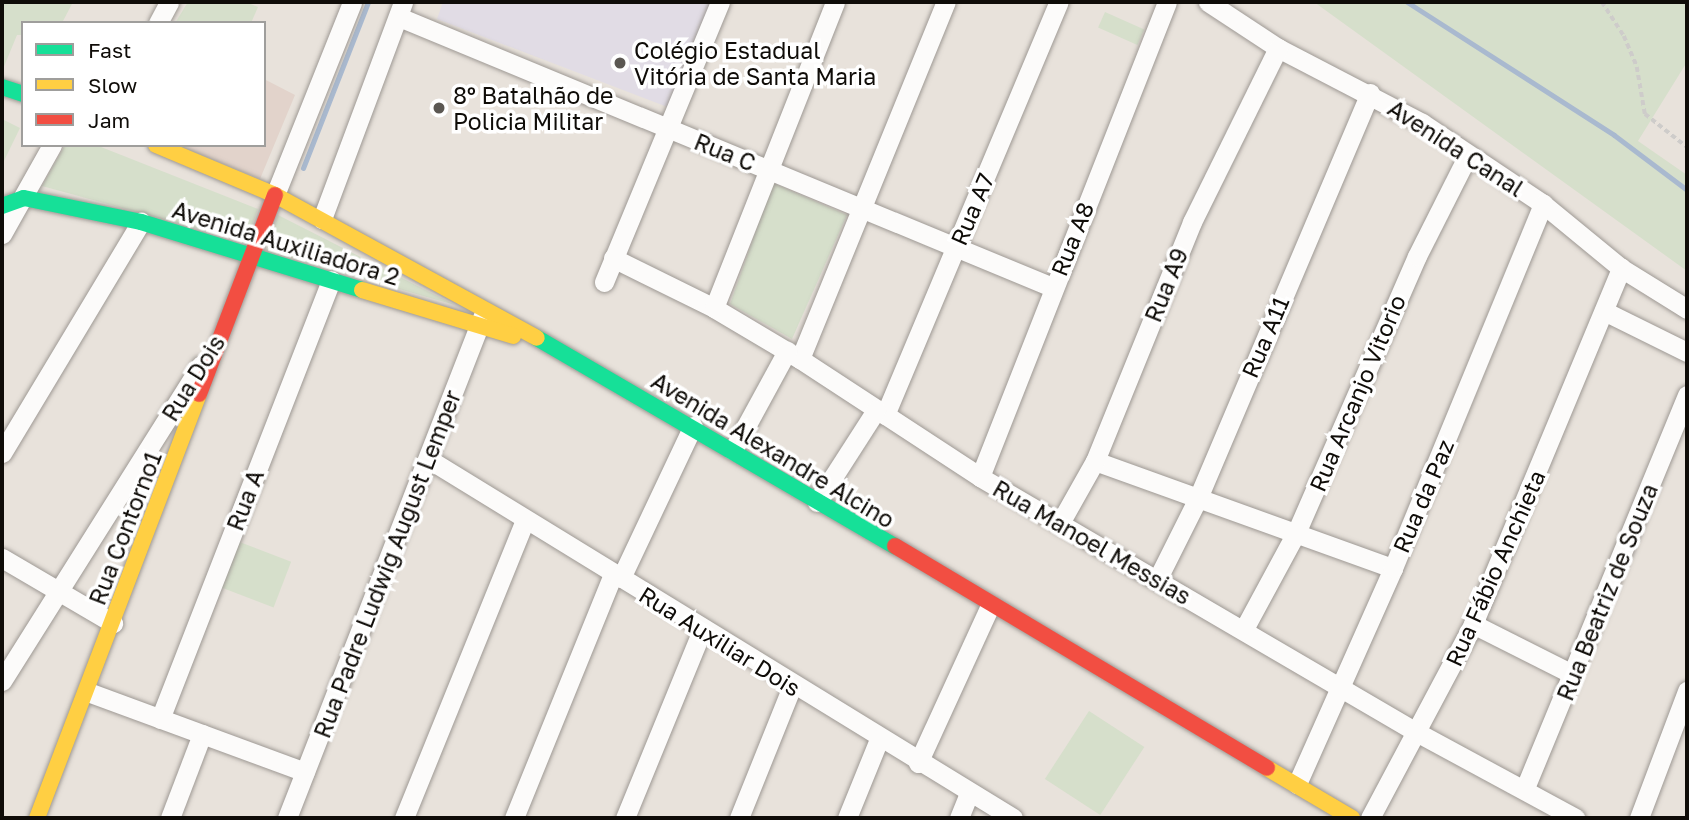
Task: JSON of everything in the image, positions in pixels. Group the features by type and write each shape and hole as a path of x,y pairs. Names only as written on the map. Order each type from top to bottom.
{"street":[{"path":"159,21 169,2"},
{"path":"275,195 352,2"},
{"path":"604,282 720,2"},
{"path":"714,308 835,2"},
{"path":"733,450 794,355 861,208 946,2"},
{"name":"Rua A7","path":"817,502 880,413 956,247 1059,2"},
{"name":"Rua A8","path":"980,477 1052,287 1167,2"},
{"name":"Avenida Canal","path":"1208,2 1278,48 1370,93 1468,155 1543,204 1621,268 1687,309"},
{"path":"322,219 401,9"},
{"name":"Rua C","path":"401,9 668,128 1052,287"},
{"name":"Rua A9","path":"1060,523 1095,461 1192,222 1278,48"},
{"path":"2,87 21,93"},
{"name":"Rua A11","path":"1157,580 1198,498 1370,93"},
{"path":"2,234 51,147"},
{"name":"Avenida Alexandre Alcino","path":"161,147 275,195 322,219 482,318 555,348 693,426 990,606 1352,818"},
{"name":"Rua Arcanjo Vitorio","path":"1244,629 1296,533 1412,268 1468,155"},
{"name":"Rua Contorno1","path":"37,818 255,255 275,195"},
{"path":"2,206 24,198"},
{"name":"Avenida Auxiliadora 2","path":"24,198 141,222 331,280 482,318"},
{"name":"Rua da Paz","path":"1297,784 1393,568 1543,204"},
{"path":"2,453 141,222"},
{"name":"Rua Manoel Messias","path":"613,258 714,308 794,355 980,477 1418,733 1525,788 1574,818"},
{"name":"Rua Fábio Anchieta","path":"1370,818 1418,733 1473,624 1621,268"},
{"name":"Rua A","path":"160,719 331,280"},
{"path":"1604,311 1687,352"},
{"name":"Rua Padre Ludwig August Lemper","path":"287,818 430,460 482,318"},
{"name":"Rua Dois","path":"2,681 228,323"},
{"name":"Rua Beatriz de Souza","path":"1525,788 1687,395"},
{"path":"514,818 617,576 693,426"},
{"name":"Rua Auxiliar Dois","path":"430,460 792,686 1013,818"},
{"path":"1095,461 1393,568"},
{"path":"404,818 524,520"},
{"path":"2,558 113,622"},
{"path":"918,763 990,606"},
{"path":"1473,624 1572,674"},
{"path":"625,818 702,630"},
{"path":"739,818 792,686"},
{"path":"1639,818 1687,691"},
{"path":"88,692 305,772"},
{"path":"170,818 202,734"},
{"path":"847,818 879,739"},
{"path":"959,818 969,793"}],"path":[{"path":"1602,2 1624,36 1637,67 1644,114 1687,147"}],"shaded area":[{"name":"Colégio Estadual Vitória de Santa Maria","path":"443,2 712,2 670,108 437,19"},
{"path":"266,80 295,95 260,179 182,147 266,147"}],"green space":[{"path":"2,2 73,2 63,21 21,21 21,35 17,35 3,69"},
{"path":"188,2 246,2 258,7 252,21 176,21"},
{"path":"1314,2 1687,2 1687,62 1638,141 1687,175 1687,271"},
{"path":"1105,12 1144,29 1137,45 1098,28"},
{"path":"2,119 20,128 2,165"},
{"path":"64,147 101,147 258,209 246,242 42,186"},
{"path":"773,183 847,215 792,339 730,304"},
{"path":"278,215 455,305 266,251"},
{"path":"237,541 291,562 274,608 219,587"},
{"path":"1089,711 1144,747 1100,815 1045,779"}],"waterway":[{"path":"303,168 368,2"},
{"path":"1407,2 1614,135 1687,190"}],"traffic: fast":[{"path":"2,87 21,93"},
{"path":"2,206 24,198 141,222 362,290"},
{"path":"537,338 895,546"}],"traffic: slow":[{"path":"161,147 275,195 537,338"},
{"path":"362,290 513,336"},
{"path":"37,818 199,394"},
{"path":"1267,768 1352,818"}],"traffic: jam":[{"path":"199,394 275,195"},
{"path":"895,546 1267,768"}],"place":[{"name":"Colégio Estadual Vitória de Santa Maria","path":"620,63"},
{"name":"8º Batalhão de Policia Militar","path":"439,108"}]}
